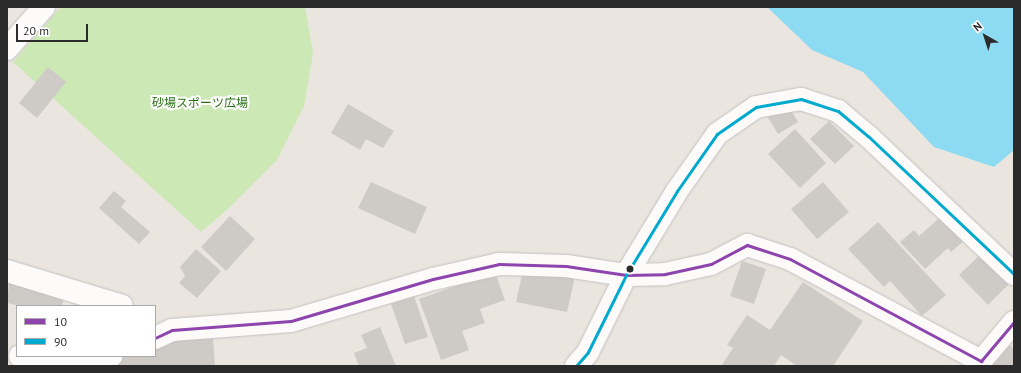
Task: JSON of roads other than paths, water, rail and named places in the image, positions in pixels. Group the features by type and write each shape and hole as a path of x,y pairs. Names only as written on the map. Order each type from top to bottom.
{"street":[{"path":"7,49 44,7"},
{"path":"576,366 588,352 626,275 677,191 717,134 756,107 801,100 838,111 862,131 1014,274"},
{"path":"161,330 291,322 433,278 499,264 566,266 626,275 665,274 711,264 747,245 790,259 981,361 1014,322"},
{"path":"7,271 119,305"},
{"path":"24,357 58,365 106,357"}],"water":[{"path":"767,7 1014,7 1014,150 994,167 934,147 863,72 812,50"}],"park label":[{"name":"砂場スポーツ広場","path":"200,103"}]}
